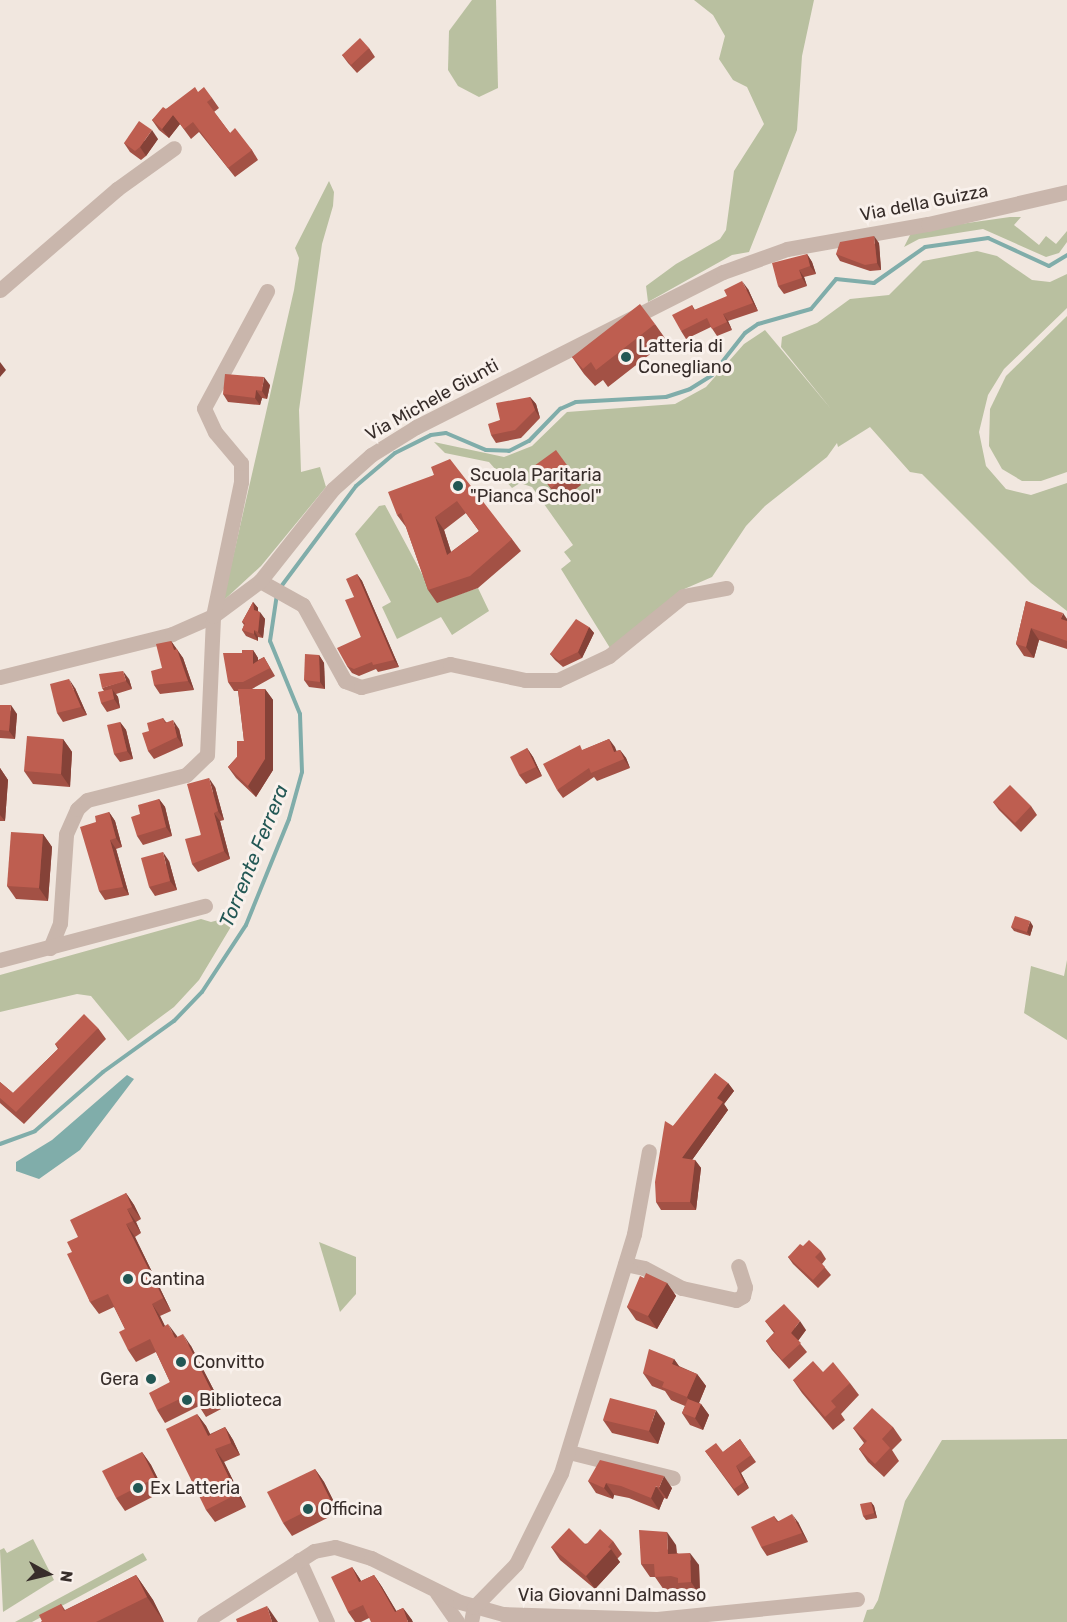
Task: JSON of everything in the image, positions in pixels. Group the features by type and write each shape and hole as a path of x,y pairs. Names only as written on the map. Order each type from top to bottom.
{"street":[{"path":"0,290 117,189 174,148"},
{"name":"Via della Guizza","path":"787,249 928,224 1067,192"},
{"name":"Via Michele Giunti","path":"0,677 172,634 272,587 333,489 391,442 723,272 787,249"},
{"path":"50,948 60,923 66,834 77,809 87,800 186,775 207,755 213,616 241,482 241,463 215,432 204,408 267,291"},
{"path":"272,587 310,613 345,681 361,687 450,664 525,680 558,680 609,656 683,596 726,588"},
{"path":"0,960 205,906"},
{"name":"Via Giovanni Dalmasso","path":"472,1615 516,1564 569,1452 625,1264 649,1151"},
{"path":"625,1264 644,1268 682,1288 736,1300 743,1296 746,1287 738,1266"},
{"path":"569,1452 673,1478"},
{"name":"Via Giovanni Dalmasso","path":"204,1622 299,1560 321,1549 342,1548 435,1590 472,1615 657,1619 857,1599"},
{"path":"299,1560 327,1622"},
{"path":"435,1590 457,1622"}],"green space":[{"path":"472,0 496,0 498,88 479,97 458,86 448,70 449,31"},
{"path":"694,0 814,0 802,56 797,130 749,252 732,255 648,302 646,286 676,264 720,239 726,230 734,171 764,124 747,87 733,80 719,59 725,36 713,15"},
{"path":"329,181 334,192 333,206 322,244 299,410 301,472 320,467 326,487 261,566 223,601 294,290 299,258 295,248"},
{"path":"1021,217 1014,225 1039,245 1046,236 1056,244 1067,231 1067,242 1059,253 1046,257 983,229 919,239 904,247 911,233 925,229"},
{"path":"977,251 997,256 1032,280 1050,282 1067,274 1067,308 1004,369 988,395 979,432 986,466 1006,489 1031,495 1067,483 1067,611 1031,583 922,474 910,472 870,427 838,447 837,443 827,457 765,506 746,526 712,577 682,590 610,648 561,569 571,561 564,552 573,545 532,487 520,483 512,488 489,462 445,453 434,442 504,457 532,446 567,412 675,404 706,387 744,344 765,330 831,409 781,347 782,337 817,323 850,299 889,295 923,261"},
{"path":"1067,316 1067,472 1041,481 1022,481 1002,469 989,446 990,409 1006,376"},
{"path":"385,505 437,602 478,588 489,611 452,635 441,617 397,639 382,607 391,602 355,534 379,506"},
{"path":"238,915 199,980 174,1007 128,1041 91,996 77,994 0,1012 0,975 201,919 211,922"},
{"path":"1067,960 1067,1040 1024,1013 1031,966 1064,976"},
{"path":"319,1242 356,1257 356,1294 340,1312"},
{"path":"1067,1439 1067,1622 863,1622 867,1610 873,1609 878,1600 905,1501 942,1440"},
{"path":"33,1539 54,1580 3,1612 0,1550 4,1548 7,1553"},
{"path":"143,1553 147,1560 32,1622 15,1622"}],"water":[{"path":"127,1075 134,1079 80,1150 39,1179 16,1171 16,1162 52,1140"}],"building":[{"path":"360,38 369,48 351,65 342,55"},
{"path":"195,87 198,92 204,87 212,98 207,102 230,133 235,128 252,150 228,168 193,122 184,129 173,115 162,129 152,120 163,107 166,109"},
{"path":"139,121 152,130 135,151 124,143"},
{"path":"874,236 877,263 865,265 836,254 840,242"},
{"path":"807,254 810,266 799,270 802,278 778,286 772,263"},
{"path":"742,281 753,303 723,314 727,322 712,329 707,318 681,331 672,315 692,305 694,310 727,296 724,290"},
{"path":"640,304 655,324 596,370 591,362 583,369 572,357"},
{"path":"225,374 264,377 262,391 256,390 255,398 223,394"},
{"path":"530,397 535,410 515,430 491,435 488,424 500,420 496,403"},
{"path":"556,450 572,472 551,488 534,466"},
{"path":"450,459 512,539 470,576 428,590 401,513 397,515 388,492 434,475 431,467","holes":["457,501 479,531 447,555 435,517"]},
{"path":"357,574 394,660 373,665 372,662 354,669 347,666 337,648 361,637 345,600 354,597 346,579"},
{"path":"1026,601 1063,613 1061,619 1067,621 1067,641 1031,628 1026,647 1016,644"},
{"path":"253,602 254,610 260,612 258,632 254,630 254,634 242,630 245,623 242,622"},
{"path":"576,619 589,627 578,652 559,661 550,654"},
{"path":"171,641 174,650 177,649 188,681 154,685 151,671 162,668 156,644"},
{"path":"242,650 253,650 253,664 264,657 270,668 243,682 228,682 223,653 242,653"},
{"path":"305,654 319,655 320,682 304,680"},
{"path":"123,671 126,681 102,688 99,674"},
{"path":"69,679 81,707 57,713 50,684"},
{"path":"112,689 114,699 101,703 98,692"},
{"path":"238,689 265,689 265,759 248,786 228,767 237,757 237,741 244,741"},
{"path":"0,705 11,705 9,731 0,730"},
{"path":"163,718 165,723 173,720 177,737 148,751 142,733 149,731 147,723"},
{"path":"120,722 127,751 114,754 107,725"},
{"path":"27,736 63,739 61,774 24,771"},
{"path":"609,739 614,752 620,750 624,759 591,773 589,768 557,790 543,764 580,745 582,750"},
{"path":"527,748 536,767 519,775 510,757"},
{"path":"209,778 218,811 214,813 224,851 192,864 185,839 201,835 187,784"},
{"path":"1010,785 1031,806 1015,823 993,802"},
{"path":"159,799 166,827 137,836 131,817 140,814 138,805"},
{"path":"109,812 116,838 110,840 123,887 99,891 80,827 96,822 95,816"},
{"path":"11,832 43,834 39,888 7,886"},
{"path":"163,852 170,881 149,887 141,858"},
{"path":"1015,916 1030,921 1027,932 1011,927"},
{"path":"84,1014 98,1028 16,1112 0,1098 0,1082 13,1093 59,1048 55,1044"},
{"path":"715,1073 728,1083 717,1098 723,1102 682,1158 695,1160 690,1202 656,1202 655,1182 665,1121 673,1126"},
{"path":"126,1193 132,1207 127,1209 133,1221 126,1224 163,1298 152,1304 163,1327 168,1324 175,1338 183,1334 214,1396 197,1404 192,1393 157,1410 149,1393 170,1382 150,1339 128,1350 119,1332 125,1329 108,1294 90,1302 67,1254 72,1252 67,1242 78,1237 70,1220"},
{"path":"809,1240 821,1251 815,1257 825,1267 813,1280 788,1257 800,1244 803,1246"},
{"path":"646,1273 667,1283 648,1316 627,1307 640,1276 644,1278"},
{"path":"784,1304 800,1321 791,1333 801,1343 782,1360 766,1341 775,1332 765,1321"},
{"path":"649,1349 674,1359 672,1364 697,1374 687,1397 662,1387 664,1382 643,1373"},
{"path":"813,1361 823,1372 833,1362 850,1383 831,1401 836,1407 825,1417 793,1380"},
{"path":"610,1398 656,1410 649,1431 603,1420"},
{"path":"688,1399 701,1404 695,1418 682,1413"},
{"path":"872,1408 893,1427 882,1439 890,1448 875,1464 859,1449 867,1441 853,1428"},
{"path":"197,1414 208,1436 225,1427 231,1443 215,1449 237,1494 206,1510 166,1429"},
{"path":"740,1439 751,1455 736,1466 744,1482 734,1489 705,1451 716,1443 723,1452"},
{"path":"142,1452 155,1478 116,1498 102,1471"},
{"path":"600,1460 664,1476 659,1488 656,1486 651,1498 621,1486 606,1483 604,1488 588,1481"},
{"path":"315,1469 330,1499 283,1523 267,1492"},
{"path":"871,1502 874,1513 863,1516 860,1504"},
{"path":"792,1514 802,1533 761,1547 751,1527 774,1516 777,1522"},
{"path":"569,1528 586,1545 600,1529 613,1541 608,1547 611,1549 586,1576 551,1547"},
{"path":"639,1530 667,1532 668,1554 690,1553 691,1582 678,1583 678,1578 671,1576 655,1577 654,1564 641,1564"},
{"path":"352,1567 359,1582 374,1575 395,1612 403,1608 408,1622 371,1622 363,1605 348,1612 331,1577"},
{"path":"136,1575 147,1597 96,1622 41,1622 39,1615 61,1604 64,1611"},
{"path":"267,1606 272,1622 237,1622 236,1619"}],"waterway":[{"name":"Torrente Ferrera","path":"280,588 356,486 395,453 431,435 446,433 486,450 509,451 529,441 560,409 576,402 666,397 690,389 712,375 745,333 758,324 811,309 836,279 874,283 925,247 988,238 1049,266 1067,255"},
{"name":"Torrente Ferrera","path":"0,1144 35,1131 103,1072 174,1021 202,992 246,925 289,819 302,772 300,714 270,641 277,594"}],"place":[{"name":"Latteria di Conegliano","path":"626,357"},
{"name":"Scuola Paritaria \"Pianca School\"","path":"458,486"},
{"name":"Cantina","path":"128,1279"},
{"name":"Convitto","path":"181,1362"},
{"name":"Gera","path":"151,1379"},
{"name":"Biblioteca","path":"187,1400"},
{"name":"Ex Latteria","path":"138,1488"},
{"name":"Officina","path":"308,1509"}]}
